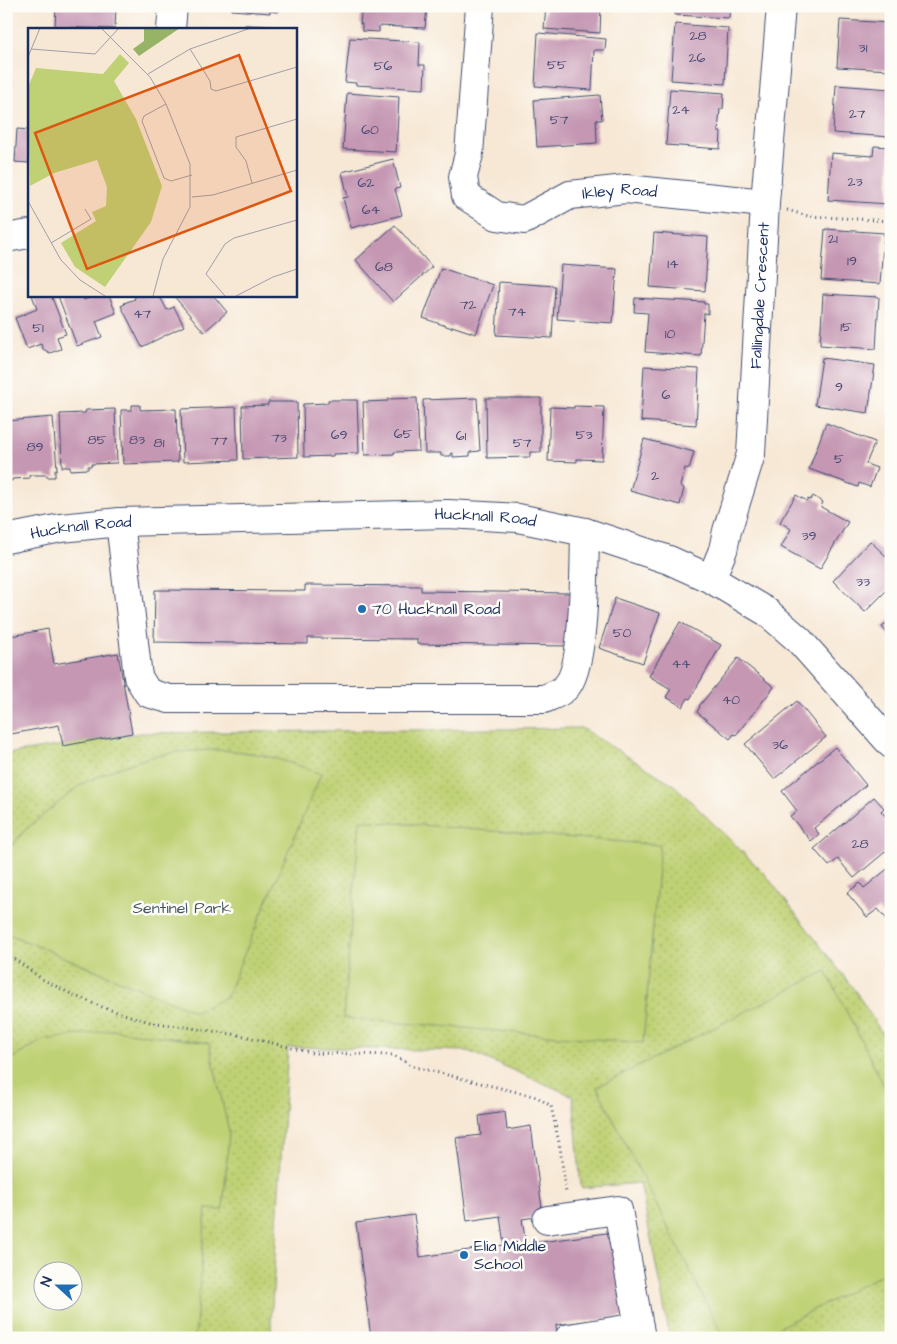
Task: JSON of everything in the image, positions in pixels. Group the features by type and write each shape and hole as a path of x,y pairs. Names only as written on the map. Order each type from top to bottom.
{"street":[{"path":"171,28 173,6"},
{"name":"Ikley Road","path":"480,6 469,154 463,177 466,196 497,216 524,220 570,195 626,189 765,203"},
{"name":"Fallingdale Crescent","path":"711,579 723,550 751,454 765,203 781,6"},
{"path":"6,238 28,234"},
{"name":"Hucknall Road","path":"6,539 61,528 120,522 448,514 518,518 585,532 669,560 711,579 767,612 799,640 891,744"},
{"path":"120,522 138,677 148,693 169,700 544,699 566,688 575,670 580,640 585,532"},
{"path":"558,1219 618,1210 640,1333 569,1338"}],"path":[{"path":"765,203 808,216 891,221"},
{"path":"6,953 42,979 73,995 107,1009 150,1022 240,1035 312,1052 392,1055 415,1067 537,1097 551,1106 560,1147 558,1219"}],"green space":[{"name":"Sentinel Park","path":"581,728 673,784 765,874 856,992 891,1047 891,1338 670,1338 640,1183 581,1188 573,1096 468,1051 288,1047 271,1322 272,1338 6,1338 6,754 141,733"},
{"path":"226,750 267,756 321,774 226,997 196,1012 6,933 6,854 24,831 80,785 115,769 147,758 177,752"},
{"path":"360,820 660,845 643,1043 343,1018"},
{"path":"826,971 891,1099 891,1270 758,1338 724,1338 597,1087"},
{"path":"113,1030 209,1043 229,1132 223,1210 206,1209 195,1338 6,1338 6,1062 43,1040"}],"building":[{"path":"56,6 116,6 115,28 55,27"},
{"path":"233,6 279,6 278,12 270,11 270,13 232,10"},
{"path":"362,6 427,7 425,28 379,26 379,32 362,31 362,24 360,24"},
{"path":"546,6 601,6 600,33 544,29"},
{"path":"676,6 730,6 729,18 675,15"},
{"path":"840,20 891,23 890,70 837,67"},
{"path":"675,24 728,28 725,84 671,80"},
{"path":"245,25 281,27 281,28 245,28"},
{"path":"538,33 606,39 605,50 594,50 592,90 535,86"},
{"path":"350,38 420,42 419,65 425,65 424,89 356,85 356,83 345,82"},
{"path":"836,85 891,89 891,137 833,133"},
{"path":"670,89 724,93 723,109 720,109 718,132 721,132 720,149 666,145"},
{"path":"347,93 399,97 396,152 343,149"},
{"path":"600,95 602,120 596,120 597,143 537,147 534,100"},
{"path":"17,129 28,130 28,163 15,162"},
{"path":"874,146 890,147 888,204 828,200 831,153 873,156"},
{"path":"393,159 400,188 395,189 402,215 351,228 343,198 348,197 342,172"},
{"path":"395,225 432,267 393,302 356,260"},
{"path":"825,229 884,233 880,284 821,280"},
{"path":"654,233 708,237 705,291 650,287"},
{"path":"561,265 617,269 613,323 557,319"},
{"path":"441,268 493,285 476,334 423,318"},
{"path":"499,282 555,286 552,338 496,335"},
{"path":"823,294 879,297 876,349 820,345"},
{"path":"32,296 51,296 66,334 57,337 61,349 50,353 43,349 41,344 27,349 15,318 37,309"},
{"path":"58,296 82,296 84,300 94,296 109,296 116,313 96,321 102,337 77,346"},
{"path":"137,296 160,296 167,310 174,307 184,326 142,347 121,306"},
{"path":"174,296 214,296 227,312 204,332"},
{"path":"635,298 704,302 704,304 708,304 708,314 704,313 701,356 645,352 648,313 634,312"},
{"path":"822,358 875,365 868,413 815,405"},
{"path":"644,366 699,369 696,425 641,421"},
{"path":"417,398 419,451 365,455 363,402"},
{"path":"477,398 480,451 470,452 470,456 453,457 453,453 451,453 451,456 441,456 441,453 425,453 423,400"},
{"path":"486,398 541,398 541,452 530,452 530,457 487,458"},
{"path":"328,400 357,400 359,453 304,457 303,404 328,403"},
{"path":"268,402 297,402 298,457 243,459 242,406 268,405"},
{"path":"132,405 140,405 140,410 176,409 178,462 123,464 121,410 132,410"},
{"path":"574,406 604,407 602,460 577,459 577,462 548,461 550,407 574,408"},
{"path":"236,407 238,460 183,462 181,409"},
{"path":"115,409 117,463 91,464 92,466 88,466 88,469 70,470 70,467 62,467 60,414 85,413 86,410"},
{"path":"53,417 57,469 55,470 55,477 29,475 30,478 6,481 6,421"},
{"path":"826,423 875,442 866,464 877,468 870,487 859,483 858,487 809,469"},
{"path":"644,439 694,452 689,469 685,468 680,486 684,488 680,505 630,491"},
{"path":"796,495 807,501 813,496 823,502 821,507 848,522 820,569 781,547 791,529 780,522"},
{"path":"870,541 891,561 891,586 865,612 833,581"},
{"name":"70 Hucknall Road","path":"305,585 421,586 421,591 571,593 570,646 417,644 417,639 308,638 308,644 154,642 155,590 305,591"},
{"path":"615,598 660,613 643,663 599,648"},
{"path":"891,620 891,638 882,627"},
{"path":"680,622 721,645 690,699 688,698 683,707 666,697 671,689 649,676"},
{"path":"48,629 54,664 118,653 132,733 63,746 59,725 6,735 6,637"},
{"path":"738,658 774,687 736,735 734,734 730,739 697,712 699,706"},
{"path":"797,701 826,737 774,779 745,744"},
{"path":"835,747 866,785 814,828 819,834 811,841 790,816 797,811 782,791"},
{"path":"874,797 884,808 881,811 891,823 891,847 854,878 838,859 829,866 814,849"},
{"path":"891,866 891,924 878,909 867,917 847,893 860,883 864,888"},
{"path":"505,1112 507,1130 531,1126 543,1216 522,1219 526,1244 614,1232 628,1316 556,1325 557,1338 371,1338 356,1223 414,1215 420,1257 504,1245 500,1216 467,1221 456,1138 481,1135 479,1116"}],"place":[{"name":"70 Hucknall Road","path":"362,609"},
{"name":"Elia Middle School","path":"464,1255"}]}
